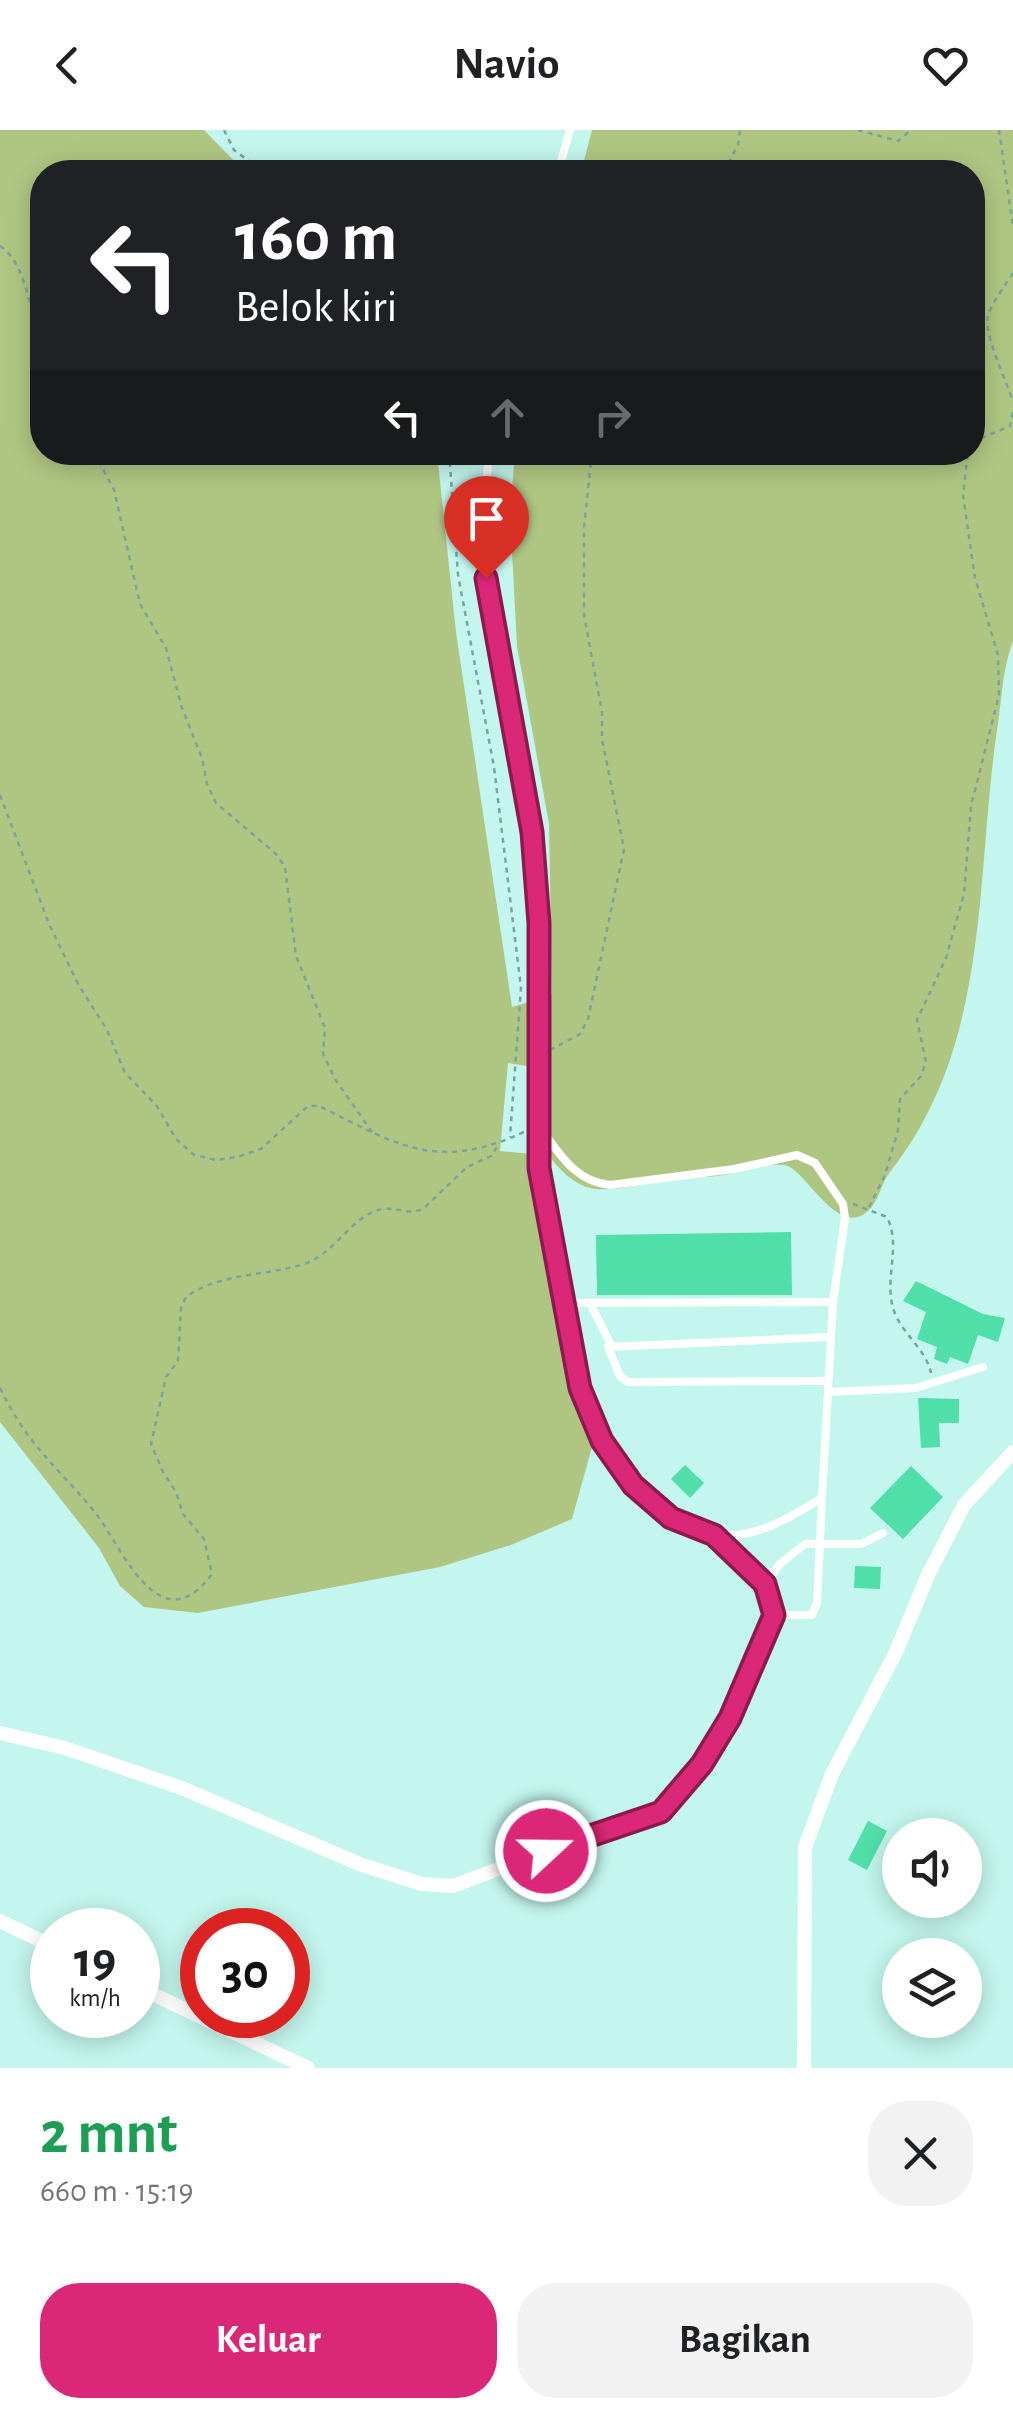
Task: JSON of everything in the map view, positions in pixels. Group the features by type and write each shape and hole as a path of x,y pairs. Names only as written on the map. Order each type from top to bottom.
{"street":[{"path":"804,2068 805,1847 832,1774 896,1652 964,1505 1013,1452"},
{"path":"0,1733 66,1748 184,1789 362,1864 422,1884 453,1886 661,1812 702,1764 730,1718 774,1615"},
{"path":"0,1921 30,1935"},
{"path":"160,1997 308,2068"}],"lane":[{"path":"561,160 570,130"},
{"path":"490,465 486,578 532,832 539,923 538,1125 539,1168 580,1388 602,1441 633,1485 671,1518 714,1535 765,1584 774,1615 806,1616 815,1610 821,1542 830,1338 845,1218 842,1204 815,1163 796,1155 734,1169 593,1184 579,1176 538,1125"},
{"path":"562,1302 833,1302"},
{"path":"590,1302 620,1376 628,1382 828,1381"},
{"path":"610,1345 830,1338"},
{"path":"828,1392 933,1384 983,1367"},
{"path":"714,1535 756,1531 787,1519 822,1498"},
{"path":"765,1584 780,1564 805,1544 860,1544 883,1533"}],"path":[{"path":"224,130 234,150 248,160"},
{"path":"730,160 740,130"},
{"path":"858,130 898,140 911,130"},
{"path":"999,130 1013,226"},
{"path":"0,246 13,254 21,270 30,307"},
{"path":"1013,273 988,316 987,334 1004,370 1013,402"},
{"path":"985,437 1010,426 1013,410"},
{"path":"101,465 114,490 140,604 166,648 202,758 206,784 216,803 276,854 285,867 296,956 324,1028 322,1054 334,1079 373,1133"},
{"path":"450,465 458,575 494,768 521,988 510,1139"},
{"path":"539,1055 568,1043 588,1020 624,848 602,739 602,712 584,614 584,527 591,465"},
{"path":"869,1207 894,1145 900,1099 921,1076 926,1062 918,1011 946,958 960,908 976,776 999,695 998,655 976,578 963,495 966,465"},
{"path":"0,794 49,924 78,984 107,1030 125,1073 157,1106 176,1138 194,1154 216,1160 262,1148 308,1106 320,1106 408,1149 434,1154 499,1144 538,1125"},
{"path":"0,1388 25,1436 94,1512 141,1583 174,1599 188,1596 212,1574 212,1563 204,1539 182,1514 176,1492 151,1444 166,1377 178,1361 181,1308 186,1296 242,1276 306,1264 326,1252 362,1216 384,1208 414,1213 467,1167 491,1156 499,1144"},
{"path":"830,1187 846,1202 869,1207 887,1217 896,1235 890,1288 894,1314 928,1361 933,1384"}],"green space":[{"path":"0,130 204,130 233,160 30,160 30,465 438,465 456,632 512,1007 552,995 549,824 517,646 510,513 514,465 985,465 985,160 584,160 592,130 1013,130 1013,641 1004,674 973,960 946,1070 923,1122 868,1211 856,1217 845,1216 784,1165 614,1189 586,1187 556,1164 536,1131 533,1108 538,1068 508,1063 500,1151 533,1154 550,1283 592,1447 572,1519 511,1545 440,1567 198,1613 144,1607 120,1586 99,1548 0,1422"}],"building":[{"path":"791,1232 792,1295 597,1295 596,1235"},
{"path":"916,1281 983,1314 1005,1318 998,1342 978,1335 968,1364 950,1357 947,1364 934,1359 937,1347 917,1339 926,1312 903,1301"},
{"path":"918,1398 959,1399 959,1423 939,1423 940,1447 921,1448"},
{"path":"685,1465 704,1483 690,1498 671,1479"},
{"path":"911,1466 943,1497 903,1539 870,1508"},
{"path":"855,1566 881,1567 880,1589 854,1588"},
{"path":"868,1821 882,1828 882,1841 867,1870 848,1860"}],"route":[{"path":"486,578 532,832 539,923 539,1168 580,1388 602,1441 633,1485 671,1518 714,1535 765,1584 774,1615 730,1718 702,1764 661,1812 546,1851"}]}
